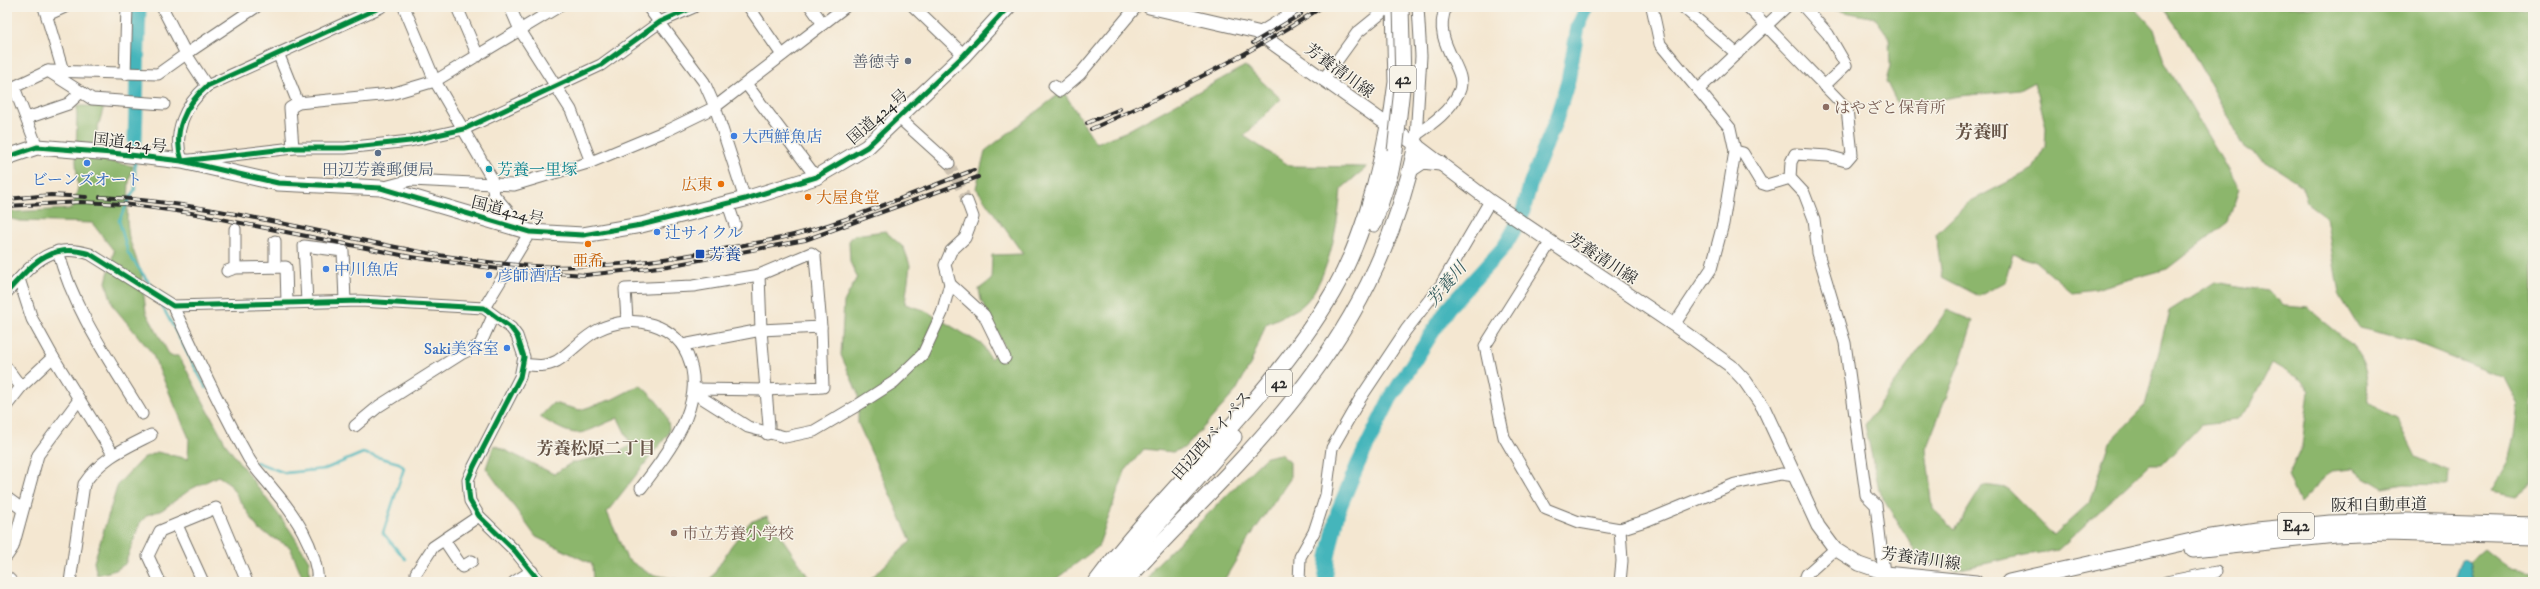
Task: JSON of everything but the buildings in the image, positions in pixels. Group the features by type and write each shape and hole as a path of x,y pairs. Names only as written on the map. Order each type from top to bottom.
{"highway":[{"name":"国道424号","path":"7,157 37,147 135,155 182,161 278,182 381,188 527,231 583,235 641,225 728,204 816,177 867,147 964,55 1008,7"},
{"name":"田辺西バイパス","path":"1107,582 1287,374 1328,318 1366,246 1385,193 1395,151 1403,80 1401,7"},
{"path":"1096,582 1136,531 1268,382 1318,317 1334,290 1358,240 1378,177 1388,126"},
{"path":"1125,582 1266,433 1323,360 1360,302 1380,261 1403,201 1416,140"},
{"path":"1411,168 1423,161 1440,164"},
{"name":"阪和自動車道","path":"2014,581 2205,538 2279,528 2408,521 2533,524"},
{"name":"阪和自動車道","path":"2063,570 2186,551 2336,535 2436,533 2533,537"}],"main road":[{"name":"芳養清川線","path":"1148,7 1259,33 1388,126 1416,140 1440,164 1492,203 1674,325 1731,366 1745,381 1763,407 1818,526 1835,549 1859,564 1885,577 1976,582"}],"street":[{"path":"63,71 46,11 65,7"},
{"path":"125,74 127,7"},
{"path":"162,7 186,54 208,86"},
{"path":"37,147 27,118 11,89 48,71 158,74 256,7"},
{"path":"381,7 278,52 208,86 195,96 185,111 180,128 178,148 182,161 293,148 345,148 410,141 464,129 555,85 601,65 660,22 694,7"},
{"path":"355,426 379,406 461,354 480,345 488,312 527,231 494,195 491,177 435,81 404,7"},
{"path":"457,7 478,56"},
{"path":"510,7 520,30 571,110 591,162"},
{"path":"293,148 290,108 298,103 391,94 435,81 556,7"},
{"path":"648,7 697,71 715,107 745,199"},
{"path":"748,7 782,55"},
{"path":"811,7 823,24"},
{"path":"381,188 412,180 514,185 591,162 668,130 715,107 747,85 782,55 845,7"},
{"path":"914,7 964,55"},
{"path":"1054,86 1060,91 1080,74 1136,7"},
{"path":"1259,33 1301,7"},
{"path":"1323,80 1357,33 1389,7"},
{"path":"1388,126 1394,87 1395,51 1392,7"},
{"path":"1416,140 1420,93 1421,56 1418,7"},
{"path":"1416,140 1447,110 1460,91 1462,78 1444,42 1441,26 1446,7"},
{"path":"1652,7 1660,44 1730,128 1735,151 1723,224 1711,268 1674,325"},
{"path":"1683,7 1736,54"},
{"path":"1748,7 1847,109 1852,154 1846,161 1828,156 1796,154 1791,162 1790,178 1804,193 1814,219 1818,253 1845,343 1866,494 1876,505 1885,577"},
{"path":"1698,90 1786,7"},
{"path":"1804,7 1828,34 1846,65 1824,86"},
{"path":"278,52 298,103"},
{"path":"48,71 92,99 164,104"},
{"path":"747,85 816,177"},
{"path":"1394,87 1406,93 1420,93"},
{"path":"27,118 68,104 81,92"},
{"path":"898,117 949,163"},
{"path":"1735,151 1743,153 1761,183 1767,185 1790,178"},
{"path":"524,364 540,367 557,361 597,330 627,320 657,325 668,331 683,345 692,367 695,389 699,396 732,418 767,434 785,437 814,431 894,382 923,354 942,313 950,284 945,265 951,251 965,238 973,217 967,201"},
{"path":"1299,582 1300,556 1314,532 1326,495 1332,448 1360,399 1406,330 1441,285 1492,203"},
{"path":"728,204 735,225"},
{"path":"235,228 231,270 286,267 287,303"},
{"path":"275,241 275,267"},
{"path":"1547,241 1485,346 1504,437 1546,509 1579,522 1620,529 1648,520 1735,484 1781,474 1795,476"},
{"path":"307,302 304,246 343,251 345,301"},
{"path":"7,292 40,259 58,251 76,250 90,254 173,306 210,387 250,461 285,504 309,542 316,561 318,582"},
{"path":"58,251 65,278 83,317 142,414"},
{"path":"627,320 625,289 693,286 759,275 812,253 815,256 821,327 823,387 766,390 695,389"},
{"path":"759,275 760,330 769,426 767,434"},
{"path":"19,279 32,319 78,401 113,454"},
{"path":"950,284 984,315 1005,358"},
{"path":"173,306 345,301 488,312 511,328 517,336 524,364 520,377 468,480 470,501 479,516 515,550 540,582"},
{"path":"683,345 760,330 821,327"},
{"path":"7,405 21,387 53,357"},
{"path":"7,368 21,387"},
{"path":"641,488 673,441 687,415 695,389"},
{"path":"7,556 13,547 22,508 38,455 78,401"},
{"path":"70,582 84,484 91,474 113,454 151,435"},
{"path":"7,498 22,508"},
{"path":"160,582 148,556 160,531 216,508 248,582"},
{"path":"416,573 433,547 479,516"},
{"path":"177,525 203,582"},
{"path":"1620,529 1622,562 1620,582"},
{"path":"444,540 462,567 472,560"},
{"path":"1804,582 1807,574 1835,549"},
{"path":"514,582 532,572"},
{"path":"2166,582 2216,572"},
{"path":"7,577 12,582"}],"green space":[{"path":"1836,7 2134,7 2154,29 2164,61 2239,189 2228,222 2167,269 2095,289 2072,292 2036,262 2013,254 2005,282 1979,296 1942,277 1936,234 1969,202 2033,169 2045,147 2046,128 2035,82 2020,90 1960,96 1899,107 1886,81 1890,66 1889,37 1875,18 1835,10"},
{"path":"2162,7 2533,7 2533,482 2516,496 2491,491 2508,462 2514,436 2518,405 2504,378 2407,339 2359,328 2339,294 2326,217 2307,203 2302,185 2246,149 2185,39"},
{"path":"1245,66 1281,99 1244,136 1290,166 1367,167 1341,189 1335,233 1327,263 1314,291 1306,302 1288,314 1266,324 1251,363 1236,391 1186,447 1173,452 1144,449 1125,471 1098,547 1052,582 867,582 911,541 858,423 858,394 841,355 844,302 857,277 850,262 849,241 854,235 885,231 904,248 910,265 905,304 924,310 983,345 990,359 1004,346 981,300 979,289 991,280 992,255 1023,254 976,188 985,151 1063,91 1096,143 1125,132"},
{"path":"77,106 104,106 96,134 96,159 133,166 129,182 127,221 129,238 141,272 146,312 170,356 179,356 227,446 290,530 309,561 310,582 300,582 302,576 290,547 259,530 229,483 218,476 191,489 162,510 147,515 140,523 125,564 116,570 97,575 94,562 118,484 143,458 157,452 188,459 189,438 152,353 113,306 106,282 114,251 92,223 20,221 7,218 8,212 72,209 78,188 76,162"},
{"path":"2215,282 2267,291 2284,306 2309,308 2342,336 2357,352 2362,361 2367,377 2368,401 2381,411 2397,419 2416,457 2448,471 2447,485 2403,484 2383,488 2351,469 2331,471 2300,503 2288,475 2302,445 2309,391 2301,380 2272,363 2249,408 2237,420 2201,424 2162,465 2149,465 2058,550 2025,555 1956,570 1922,561 1880,494 1865,425 1947,310 1973,321 1960,362 1926,449 1933,509 1955,530 1983,485 2007,488 2054,536 2090,503 2110,442 2145,406 2169,311"},
{"path":"640,385 656,401 664,412 669,425 669,433 607,512 627,559 650,574 691,582 593,582 592,564 536,537 486,468 494,445 554,474 571,463 618,453 631,445 618,418 587,431 572,433 553,425 540,417 553,403 580,410 613,399"},
{"path":"1280,454 1290,462 1290,479 1250,537 1223,582 1147,582 1155,566 1266,457"},
{"path":"767,516 812,582 709,582 731,546 750,522"},
{"path":"2484,549 2509,569 2533,572 2533,582 2474,582 2470,561"}],"water":[{"path":"2463,557 2470,561 2474,582 2454,582"}],"waterway":[{"path":"135,140 139,7"},
{"name":"芳養川","path":"1325,582 1328,557 1338,511 1358,464 1390,399 1448,308 1504,247 1521,218 1531,182 1556,120 1568,81 1578,27 1587,7"},
{"path":"135,140 135,150"},
{"path":"135,161 135,189 119,220 128,253 152,287"},
{"path":"161,304 206,388"},
{"path":"256,462 285,473 325,469 363,453 399,463 404,468 383,533 405,559"}],"tunnel":[{"path":"949,163 967,201"}],"railway":[{"path":"1091,129 1151,102 1238,57 1322,7"},
{"path":"1253,43 1301,14"},
{"path":"1087,123 1120,109"},
{"path":"100,197 151,201 203,208 456,258 507,264 566,267 624,264 682,256 793,235 823,227 867,212 974,170"},
{"path":"7,206 81,202 124,204 191,213 411,257 506,270 586,275 668,266 805,240 978,177"},
{"path":"7,199 51,195 86,197"}],"cycle path":[{"path":"381,7 207,86 192,102 182,120 179,140 179,150 182,161 293,148 345,148 410,141 464,129 601,65 660,22 694,7"},
{"path":"7,157 37,147 112,153 182,161 278,183 381,188 530,232 583,235 641,225 745,199 816,177 867,147 964,55 1008,7"},
{"path":"7,292 33,265 42,258 52,253 76,251 90,254 173,306 360,301 484,308 511,328 517,336 524,357 520,377 468,480 470,501 479,516 515,551 540,582"}],"place":[{"name":"善徳寺","path":"908,61"},
{"name":"はやざと保育所","path":"1826,107"},
{"name":"大西鮮魚店","path":"734,136"},
{"name":"田辺芳養郵便局","path":"378,153"},
{"name":"ビーンズオート","path":"87,163"},
{"name":"芳養一里塚","path":"489,169"},
{"name":"広東","path":"721,184"},
{"name":"大屋食堂","path":"808,197"},
{"name":"辻サイクル","path":"657,232"},
{"name":"亜希","path":"588,244"},
{"name":"芳養","path":"700,254"},
{"name":"中川魚店","path":"326,269"},
{"name":"彦師酒店","path":"489,275"},
{"name":"Saki美容室","path":"507,348"},
{"name":"市立芳養小学校","path":"674,533"}],"district":[{"name":"芳養町","path":"1982,132"},
{"name":"芳養松原二丁目","path":"596,448"}]}
